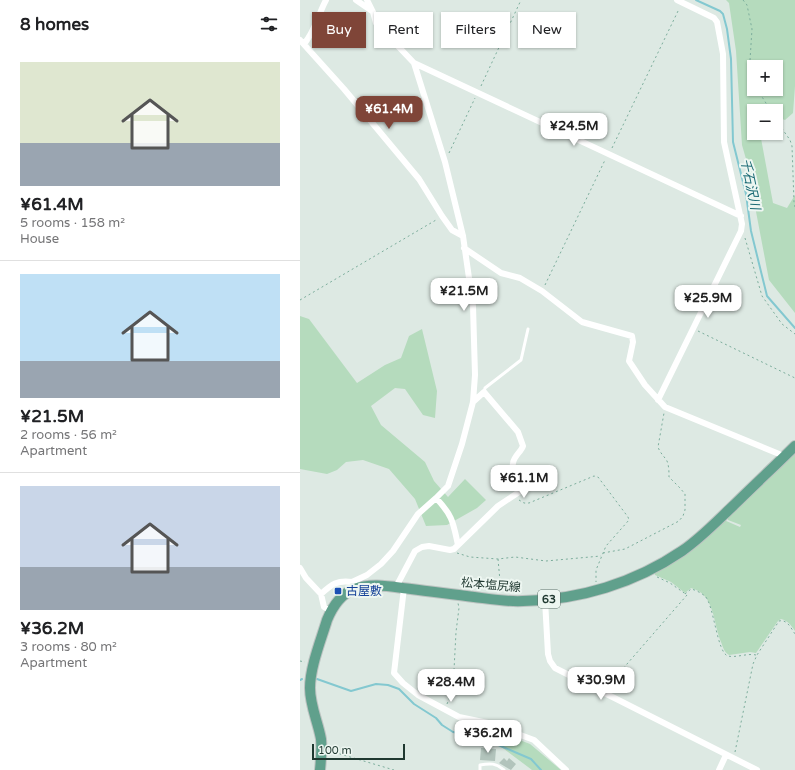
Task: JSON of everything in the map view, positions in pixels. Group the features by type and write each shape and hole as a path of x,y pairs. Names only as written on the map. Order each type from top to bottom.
{"main road":[{"name":"松本塩尻線","path":"320,770 322,748 321,738 311,700 310,688 326,620 330,611 353,586 400,588 521,601 545,600 575,596 597,590 648,571 682,550 707,531 795,446"}],"street":[{"path":"326,0 310,36 302,42 344,89 418,179 452,230 463,236"},
{"path":"356,0 373,12"},
{"path":"367,0 376,22 414,63 741,216"},
{"path":"658,400 741,231 742,224 724,142 723,54 717,22 714,18 680,1"},
{"path":"321,594 335,583 342,581 353,586 381,564 393,551 418,514 448,486 462,444 473,402 475,375 473,306 463,236 444,162 414,63"},
{"path":"464,248 501,273 520,278 542,291 582,322 632,336 634,342 629,361 645,385 665,407 784,456"},
{"path":"473,402 484,392 518,432 523,442 523,446 515,457 512,469 520,484 520,492 498,506 456,547 450,550 429,546 422,547 415,551 400,588 394,674 418,695 459,717 488,723 534,740 566,770"},
{"path":"436,498 452,518 456,547"},
{"path":"300,568 306,578 321,594 324,606 330,611"},
{"path":"545,600 548,654 550,661 555,668 757,770"},
{"path":"719,770 726,755"}],"lane":[{"path":"484,392 485,388 520,360 528,329"},
{"path":"480,770 480,765 492,763 504,770"}],"path":[{"path":"444,162 521,0"},
{"path":"744,0 747,5 752,29 750,60"},
{"path":"542,291 680,1"},
{"path":"783,130 792,146 795,207"},
{"path":"300,300 442,216"},
{"path":"741,231 747,240 762,296 782,324 795,334"},
{"path":"693,328 795,378"},
{"path":"602,554 625,549 674,524 683,516 685,510 685,494 669,477 669,466 658,447 665,407"},
{"path":"514,495 520,501 529,503 594,476 598,477 628,517 628,520 606,546 602,554 595,577 597,590"},
{"path":"456,547 457,553 464,556 498,559 515,557 546,561 602,556"},
{"path":"498,559 502,600"},
{"path":"648,571 670,583 685,594"},
{"path":"603,692 686,595 685,594 691,589 705,597 709,604 717,634 725,654 728,656 749,653 756,655"},
{"path":"445,710 453,689 456,632 459,608 456,595"},
{"path":"733,758 756,655 779,621 786,622 795,634"},
{"path":"322,748 394,770"}],"green space":[{"path":"726,0 795,0 795,86 793,113 785,120 783,119 783,104 747,104 747,140 761,140 773,203 787,208 795,195 795,313 769,280 742,145 736,51 729,3"},
{"path":"300,316 309,319 357,383 385,365 401,358 409,336 422,329 437,391 435,418 423,415 405,389 395,388 371,406 381,425 425,462 434,481 448,497 465,479 486,500 477,508 447,525 426,526 415,499 389,469 363,460 346,462 337,470 327,474 300,469"},
{"path":"795,451 795,631 786,621 781,619 778,621 756,653 750,652 729,655 723,648 712,610 705,596 699,591 691,588 685,593 671,582 655,575 654,572 724,520 740,527 741,525 728,520 728,516"},
{"path":"486,727 530,744 561,770 532,770 483,733"}],"building":[{"path":"481,748 496,749 495,761 480,760"},
{"path":"504,758 507,761 509,758 516,764 511,770 499,763"}],"waterway":[{"name":"千石沢川","path":"696,0 720,11 723,14 727,29 731,59 733,142 746,194 751,231 767,296 795,328"},
{"path":"317,679 351,691 376,684 388,685 399,689 414,704 436,718 442,725 453,732 480,737 531,759 541,770"}],"place":[{"name":"古屋敷","path":"338,591"}]}
